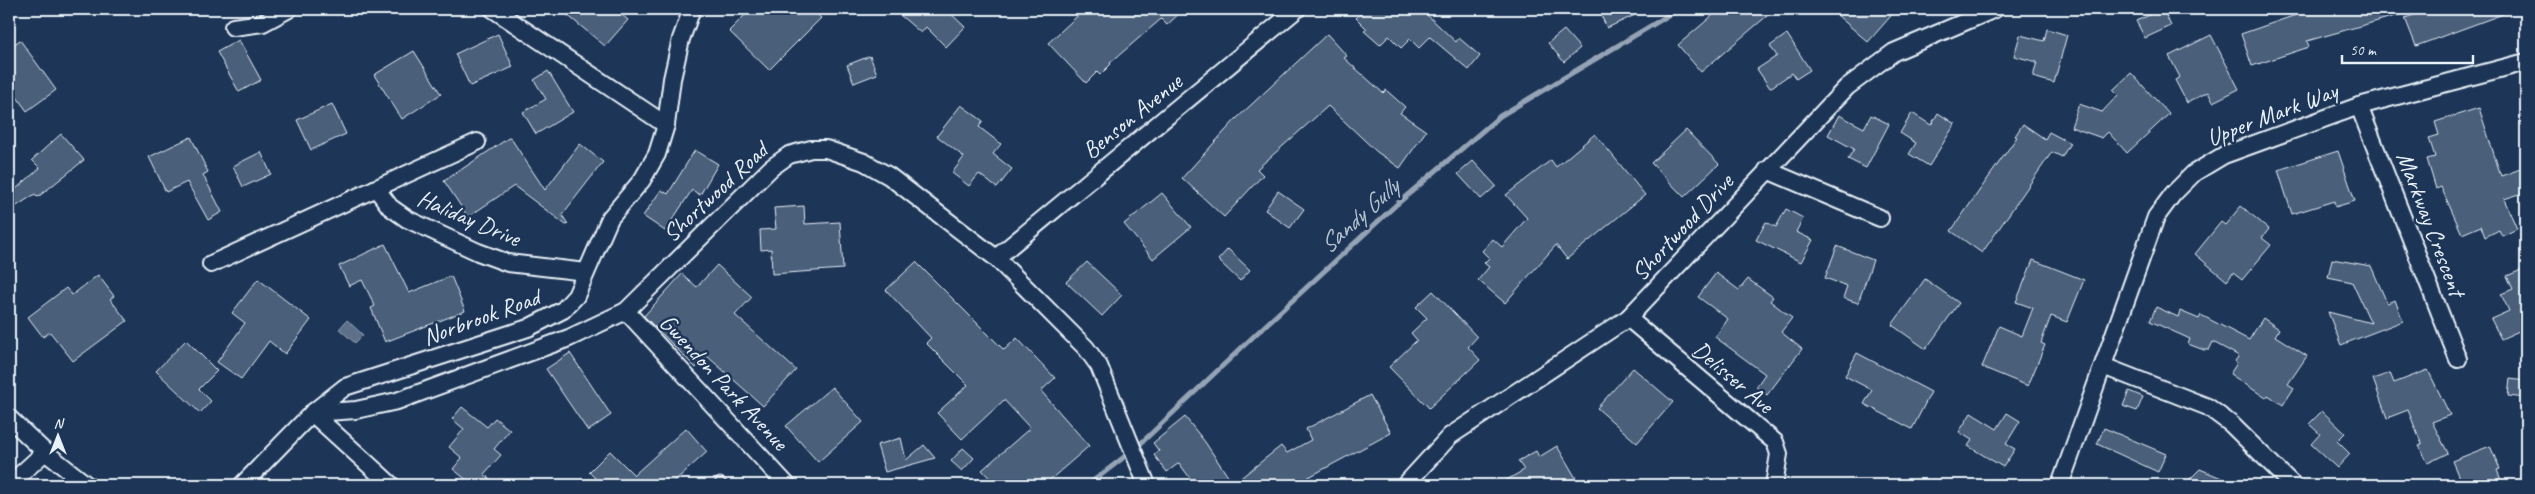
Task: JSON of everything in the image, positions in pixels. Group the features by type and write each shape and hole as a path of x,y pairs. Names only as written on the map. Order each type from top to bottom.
{"street":[{"path":"233,27 263,23 289,9"},
{"path":"493,9 666,125"},
{"name":"Norbrook Road","path":"242,485 312,413 346,387 546,321 563,310 576,296 610,218 642,180 657,154 666,125 672,79 681,39 692,9"},
{"name":"Benson Avenue","path":"996,258 1297,9"},
{"name":"Shortwood Drive","path":"1405,485 1450,436 1628,318 1767,170 1847,87 1867,70 1894,52 1995,9"},
{"name":"Upper Mark Way","path":"2060,485 2156,217 2173,194 2194,173 2224,154 2359,106 2526,62"},
{"name":"Markway Crescent","path":"2359,106 2458,359"},
{"path":"211,264 477,142"},
{"name":"Shortwood Road","path":"312,413 356,410 397,401 569,338 626,312 771,168 789,155 811,149 826,149 864,162 889,176 996,258 1086,348 1094,360 1147,485"},
{"path":"1767,170 1880,218"},
{"name":"Haliday Drive","path":"376,188 390,207 407,219 486,255 508,263 586,272"},
{"name":"Gwendon Park Avenue","path":"626,312 787,485"},
{"name":"Delisser Ave","path":"1628,318 1775,442 1778,454 1774,485"},
{"path":"2103,366 2208,408 2230,424 2293,485"},
{"path":"312,413 391,485"},
{"path":"9,418 45,452 87,485"},
{"path":"9,485 45,452"}],"water":[{"path":"347,320 363,335 355,343 339,329"}],"building":[{"path":"560,9 615,9 628,20 605,46"},
{"path":"751,9 812,9 821,18 769,70 729,31"},
{"path":"893,9 946,9 965,27 946,47 926,27 921,33"},
{"path":"1085,9 1184,9 1167,25 1161,19 1110,63 1100,75 1097,72 1086,83 1048,43"},
{"path":"1365,9 1421,9 1456,42 1459,38 1480,56 1469,70 1430,37 1419,48 1410,39 1401,48 1389,36 1380,45 1364,31 1367,29 1356,18"},
{"path":"1598,9 1648,9 1607,28"},
{"path":"1720,9 1775,9 1701,72 1678,45"},
{"path":"1830,9 1897,9 1868,42"},
{"path":"2163,9 2171,26 2145,38 2136,21"},
{"path":"2313,9 2406,9 2406,13 2307,41 2309,47 2252,66 2241,34"},
{"path":"2431,9 2514,10 2416,46 2405,18"},
{"path":"2047,29 2067,35 2054,83 2033,77 2037,62 2014,56 2020,35 2044,41"},
{"path":"1564,30 1580,48 1564,62 1548,43"},
{"path":"498,34 513,67 470,86 455,54"},
{"path":"1327,34 1347,56 1344,58 1383,93 1386,90 1405,107 1400,113 1426,131 1400,168 1377,152 1328,106 1257,169 1263,175 1224,217 1182,178 1236,119"},
{"path":"1787,34 1810,70 1796,79 1792,73 1770,88 1757,69 1777,56 1770,46"},
{"path":"2211,35 2239,89 2213,102 2208,92 2187,103 2175,80 2180,77 2169,56"},
{"path":"20,40 56,90 27,111 9,86 9,48"},
{"path":"239,40 261,80 239,92 217,52"},
{"path":"414,51 441,94 402,119 374,75"},
{"path":"870,56 877,74 854,83 847,65"},
{"path":"548,71 573,112 536,134 523,112 546,99 534,80"},
{"path":"2131,73 2169,114 2127,153 2108,132 2102,138 2071,127 2079,104 2102,112 2118,95 2113,90"},
{"path":"332,104 346,134 311,150 297,120"},
{"path":"961,105 983,121 979,127 1001,144 993,154 1012,169 997,188 979,174 969,186 952,173 964,157 937,136"},
{"path":"2479,108 2501,176 2526,167 2526,192 2504,199 2517,229 2502,236 2499,230 2485,237 2481,226 2462,234 2441,187 2436,189 2427,159 2435,157 2429,138 2439,135 2435,122"},
{"path":"1912,113 1931,125 1938,113 1955,124 1929,166 1909,154 1916,143 1900,133"},
{"path":"1839,115 1864,128 1871,115 1889,124 1866,168 1848,159 1854,149 1828,135"},
{"path":"2023,124 2045,139 2049,132 2070,143 2062,157 2052,152 1982,253 1951,231 2017,137 2015,136"},
{"path":"1686,130 1719,164 1684,197 1651,163"},
{"path":"61,134 84,160 38,197 35,194 9,211 9,195 40,168 32,160"},
{"path":"1595,134 1645,195 1567,259 1556,245 1505,303 1478,280 1489,267 1484,263 1489,258 1482,251 1493,239 1502,247 1527,218 1506,195 1551,160 1556,167"},
{"path":"191,137 208,172 203,175 222,212 208,220 187,182 166,192 149,157"},
{"path":"510,137 545,190 580,144 603,162 562,215 568,224 566,225 514,186 468,217 444,181"},
{"path":"695,150 718,164 700,195 692,190 665,231 643,216 661,190 668,194"},
{"path":"2338,151 2355,201 2335,207 2334,201 2292,214 2278,170"},
{"path":"261,152 271,174 243,187 233,166"},
{"path":"1473,161 1496,186 1481,199 1458,174"},
{"path":"1278,191 1304,209 1290,228 1265,210"},
{"path":"1162,193 1191,227 1153,259 1124,224"},
{"path":"804,206 805,224 840,222 843,269 772,274 771,249 761,250 760,230 776,229 774,208"},
{"path":"2241,206 2269,229 2262,238 2271,245 2242,280 2233,273 2227,281 2195,254 2221,222 2225,225"},
{"path":"1786,209 1803,218 1796,232 1813,240 1801,262 1756,240 1766,222 1776,227"},
{"path":"385,244 409,293 451,276 465,311 385,342 371,308 375,306 362,280 349,286 339,266"},
{"path":"1837,246 1873,260 1858,303 1843,298 1847,286 1825,278"},
{"path":"1228,249 1250,270 1240,281 1218,260"},
{"path":"2332,259 2371,266 2387,303 2395,300 2403,321 2341,345 2328,312 2371,323 2352,282 2328,277"},
{"path":"2033,260 2084,280 2067,322 2051,316 2041,343 2045,345 2028,386 1982,367 1999,326 2022,336 2033,308 2016,302"},
{"path":"916,262 1004,350 1017,338 1055,378 1041,391 1089,446 1044,485 996,485 982,470 1030,428 1004,400 962,439 937,413 968,385 926,343 931,338 886,290"},
{"path":"1087,262 1122,295 1102,316 1066,282"},
{"path":"717,265 752,297 735,315 796,370 763,406 707,356 696,368 644,316 682,274 697,287"},
{"path":"2526,268 2526,328 2501,339 2491,319 2509,311 2501,294 2513,289 2507,276"},
{"path":"1716,273 1739,290 1748,279 1773,297 1770,301 1792,318 1781,332 1802,349 1767,395 1756,387 1765,374 1715,337 1728,319 1698,297"},
{"path":"98,275 114,296 110,299 127,321 73,361 50,332 43,337 28,317 66,288 72,295"},
{"path":"258,279 311,320 285,354 269,341 241,379 217,362 245,323 232,313"},
{"path":"1925,279 1959,303 1926,349 1892,325"},
{"path":"1433,291 1477,337 1468,347 1480,360 1429,408 1389,367 1417,340 1411,333 1427,318 1416,307"},
{"path":"2156,307 2178,317 2180,311 2199,319 2201,315 2249,340 2263,318 2279,329 2275,336 2307,356 2288,384 2294,388 2283,405 2268,395 2266,398 2230,374 2239,356 2213,342 2209,350 2188,344 2190,339 2150,321"},
{"path":"186,340 217,371 199,389 211,401 200,413 156,371"},
{"path":"570,353 611,415 588,431 546,369"},
{"path":"1857,353 1931,392 1912,429 1864,404 1872,390 1845,376"},
{"path":"1633,368 1673,402 1637,443 1597,408"},
{"path":"2428,370 2450,415 2432,422 2448,453 2428,463 2419,446 2422,445 2408,410 2387,418 2373,379 2390,373 2394,383"},
{"path":"2510,379 2526,381 2526,398 2508,396"},
{"path":"832,387 863,422 818,462 786,426"},
{"path":"2129,391 2143,397 2137,411 2123,406"},
{"path":"1370,395 1391,433 1307,478 1313,485 1195,485 1179,463 1167,472 1154,455 1159,451 1153,443 1185,417 1205,442 1233,484 1281,446 1287,453 1311,440 1306,429"},
{"path":"462,407 487,427 495,418 510,430 494,449 501,455 484,474 498,485 473,485 453,469 462,458 449,447 464,429 452,419"},
{"path":"2322,411 2345,433 2337,441 2350,454 2337,468 2311,444 2320,434 2309,424"},
{"path":"1971,413 1997,429 2007,413 2020,421 2006,444 2015,449 2003,467 1968,446 1972,440 1959,432"},
{"path":"686,428 707,452 670,485 602,485 589,472 610,451 634,475"},
{"path":"2104,428 2166,454 2158,472 2097,444"},
{"path":"901,438 906,460 924,445 935,458 885,472 877,445"},
{"path":"1557,446 1580,485 1498,485 1524,470 1518,461 1536,451 1539,457"},
{"path":"2490,446 2500,469 2497,470 2503,485 2475,485 2473,481 2465,484 2463,479 2460,480 2452,461"},
{"path":"963,448 974,458 962,471 951,461"},
{"path":"2200,469 2238,485 2184,485"}],"waterway":[{"name":"Sandy Gully","path":"1088,485 1137,447 1397,204 1500,116 1679,9"}]}
